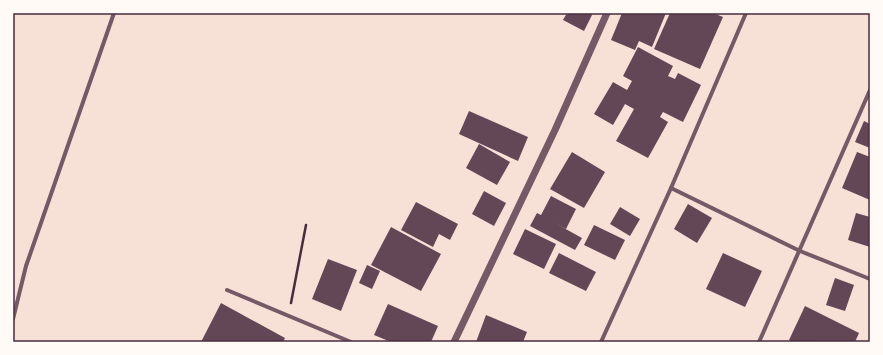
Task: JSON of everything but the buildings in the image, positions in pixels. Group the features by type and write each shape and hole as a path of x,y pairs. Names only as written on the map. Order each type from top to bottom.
{"street":[{"path":"13,319 26,266 114,13"},
{"path":"454,342 608,13"},
{"path":"601,342 671,188 746,13"},
{"path":"759,342 870,90"},
{"path":"671,188 800,250 870,279"},
{"path":"227,290 351,342"}],"path":[{"path":"289,316 306,225"}]}
